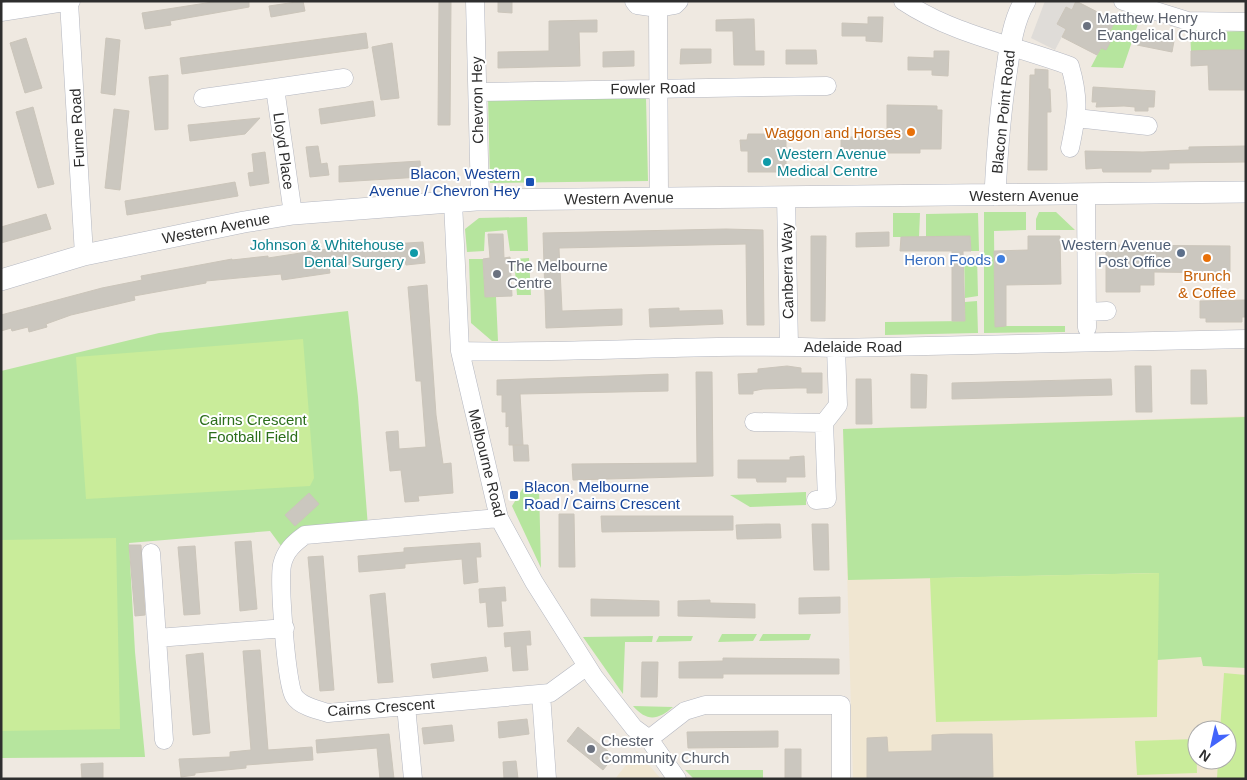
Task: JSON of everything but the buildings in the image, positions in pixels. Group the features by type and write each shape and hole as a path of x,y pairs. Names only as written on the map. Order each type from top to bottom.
{"street":[{"path":"1,12 70,1"},
{"name":"Furne Road","path":"70,1 84,255"},
{"name":"Chevron Hey","path":"475,1 480,199"},
{"path":"634,1 637,5 658,8 675,5 679,1"},
{"path":"903,1 932,19 1010,48 1037,54 1070,66 1077,89 1076,118 1070,148"},
{"name":"Blacon Point Road","path":"995,195 1000,114 1010,48 1018,13 1025,1"},
{"path":"1123,1 1188,21 1246,22"},
{"path":"658,8 658,197"},
{"path":"202,98 344,78"},
{"name":"Fowler Road","path":"478,92 827,86"},
{"name":"Lloyd Place","path":"275,88 293,214"},
{"path":"1076,118 1148,126"},
{"name":"Western Avenue","path":"1,280 84,255 293,214 480,199 1246,192"},
{"path":"1086,194 1087,320 1107,311"},
{"name":"Canberra Way","path":"786,196 789,346"},
{"name":"Melbourne Road","path":"453,202 460,351 499,518 534,582 587,666 634,728 649,739 677,779"},
{"name":"Adelaide Road","path":"460,351 535,353 789,346 836,348 1246,339"},
{"path":"816,500 827,500 824,423 838,405 836,348"},
{"path":"754,422 824,423"},
{"name":"Cairns Crescent","path":"499,518 305,535 290,546 282,564 281,584 289,680 294,696 308,707 328,713 541,694 550,693 587,666"},
{"path":"150,553 164,740"},
{"path":"157,638 285,628"},
{"path":"541,694 547,777"},
{"path":"649,739 685,711 705,705 841,705 841,779"},
{"path":"406,706 413,779"}],"shaded area":[{"path":"1045,1 1076,1 1072,10 1066,7 1057,24 1066,29 1055,50 1031,38"},
{"path":"1246,416 1246,779 853,779 843,429"},
{"path":"637,751 661,779 615,779"}],"green space":[{"path":"1140,18 1123,68 1091,67 1101,48 1114,33 1110,31 1115,21"},
{"path":"1190,29 1211,32 1246,31 1246,50 1191,51"},
{"path":"639,93 646,98 648,181 490,183 488,96"},
{"path":"984,212 1026,212 1026,230 994,231 995,326 1065,326 1065,332 984,333"},
{"path":"1039,212 1056,212 1075,230 1036,230 1036,219"},
{"path":"893,213 920,213 919,237 893,237"},
{"path":"978,213 979,251 971,251 970,236 926,237 926,214"},
{"path":"527,217 528,251 510,251 507,230 485,232 484,251 467,252 465,229 479,218"},
{"path":"964,256 977,256 978,296 965,298"},
{"path":"529,258 531,295 517,295 514,259"},
{"path":"469,259 483,259 485,297 496,297 498,341 492,341 471,323"},
{"path":"977,301 978,333 885,335 885,322 965,321 965,302"},
{"name":"Cairns Crescent Football Field","path":"348,311 358,397 368,527 344,529 284,550 270,531 129,543 135,652 145,757 1,758 1,371 159,333"},
{"path":"303,339 314,478 310,486 86,499 76,357"},
{"path":"1246,417 1246,668 1203,666 1201,657 1157,660 1158,573 848,580 843,429"},
{"path":"539,487 541,568 512,506 523,488"},
{"path":"806,492 806,505 750,507 730,495"},
{"path":"116,538 120,729 1,731 1,540"},
{"path":"1159,573 1157,717 936,722 930,578"},
{"path":"722,634 757,634 753,641 718,642"},
{"path":"763,634 811,634 809,640 759,641"},
{"path":"653,636 652,642 625,642 623,694 583,637"},
{"path":"659,636 693,636 691,641 656,642"},
{"path":"1224,673 1246,675 1246,779 1217,779 1217,770 1237,770 1237,720 1221,720"},
{"path":"633,706 673,707 657,717 648,717"},
{"path":"1187,739 1187,770 1197,770 1197,773 1137,775 1135,741"},
{"path":"685,770 763,770 763,779 694,779"}],"place":[{"name":"Matthew Henry Evangelical Church","path":"1087,26"},
{"name":"Waggon and Horses","path":"911,132"},
{"name":"Western Avenue Medical Centre","path":"767,162"},
{"name":"Blacon, Western Avenue / Chevron Hey","path":"530,182"},
{"name":"Johnson & Whitehouse Dental Surgery","path":"414,253"},
{"name":"Western Avenue Post Office","path":"1181,253"},
{"name":"Brunch & Coffee","path":"1207,258"},
{"name":"Heron Foods","path":"1001,259"},
{"name":"The Melbourne Centre","path":"497,274"},
{"name":"Blacon, Melbourne Road / Cairns Crescent","path":"514,495"},
{"name":"Chester Community Church","path":"591,749"}]}
